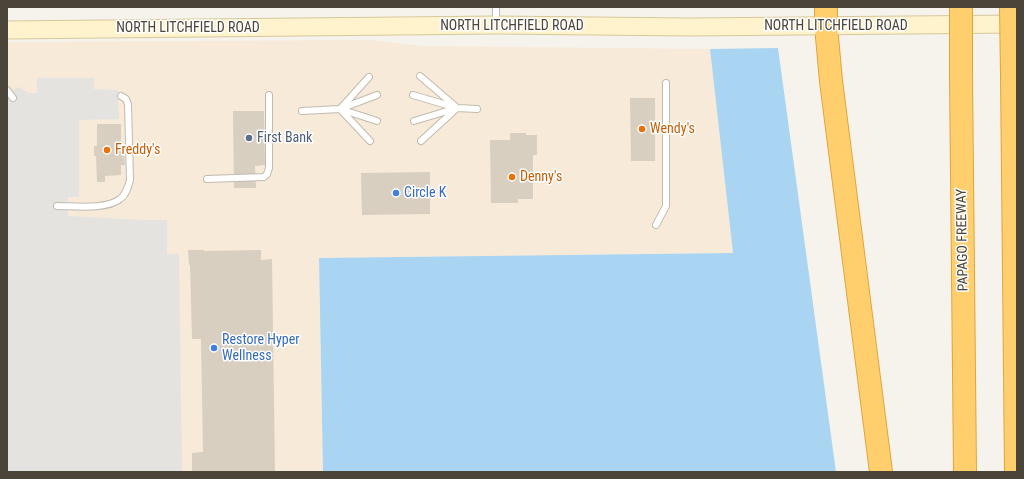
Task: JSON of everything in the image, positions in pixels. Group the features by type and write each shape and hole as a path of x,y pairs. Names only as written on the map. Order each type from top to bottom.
{"highway":[{"name":"PAPAGO FREEWAY","path":"961,7 965,472"},
{"path":"1011,7 1016,472"},
{"path":"826,16 831,81 881,472"}],"main road":[{"name":"NORTH LITCHFIELD ROAD","path":"7,30 496,25 658,27 826,16 1017,24"}],"lane":[{"path":"496,7 496,25"},
{"path":"420,76 457,108"},
{"path":"340,109 369,77"},
{"path":"656,225 666,206 666,83"},
{"path":"7,90 13,98"},
{"path":"206,179 264,177 267,174 269,168 268,95"},
{"path":"302,111 340,109 377,95"},
{"path":"413,95 457,108 477,109"},
{"path":"57,206 104,206 120,199 127,191 130,180 128,104 126,99 121,96"},
{"path":"414,121 457,108"},
{"path":"421,141 457,108"},
{"path":"340,109 377,121"},
{"path":"340,109 370,141"}],"shaded area":[{"path":"371,40 423,46 710,49 733,253 319,258 323,472 7,472 7,42"},
{"path":"37,78 94,78 94,89 118,90 119,119 79,120 79,197 68,197 68,216 167,220 167,254 179,254 182,472 7,472 7,93 19,87 29,93 37,93"}],"water":[{"path":"778,48 836,472 323,472 319,258 733,253 710,49"}],"building":[{"name":"Wendy's","path":"630,98 655,98 655,161 631,161"},
{"name":"First Bank","path":"233,111 264,111 265,165 255,166 256,188 234,188"},
{"name":"Freddy's","path":"97,124 121,124 121,154 124,154 125,165 121,165 121,175 105,176 105,182 97,182 94,146 97,146"},
{"name":"Denny's","path":"510,133 537,135 537,155 533,155 533,199 518,199 518,203 491,203 490,140 510,140"},
{"name":"Circle K","path":"430,172 430,214 362,215 361,173"},
{"path":"188,250 261,250 261,260 272,259 275,472 192,472 192,453 203,452 201,339 192,339 190,265"}],"place":[{"name":"Wendy's","path":"642,129"},
{"name":"First Bank","path":"249,138"},
{"name":"Freddy's","path":"107,150"},
{"name":"Denny's","path":"512,177"},
{"name":"Circle K","path":"396,193"},
{"name":"Restore Hyper Wellness","path":"214,348"}]}
